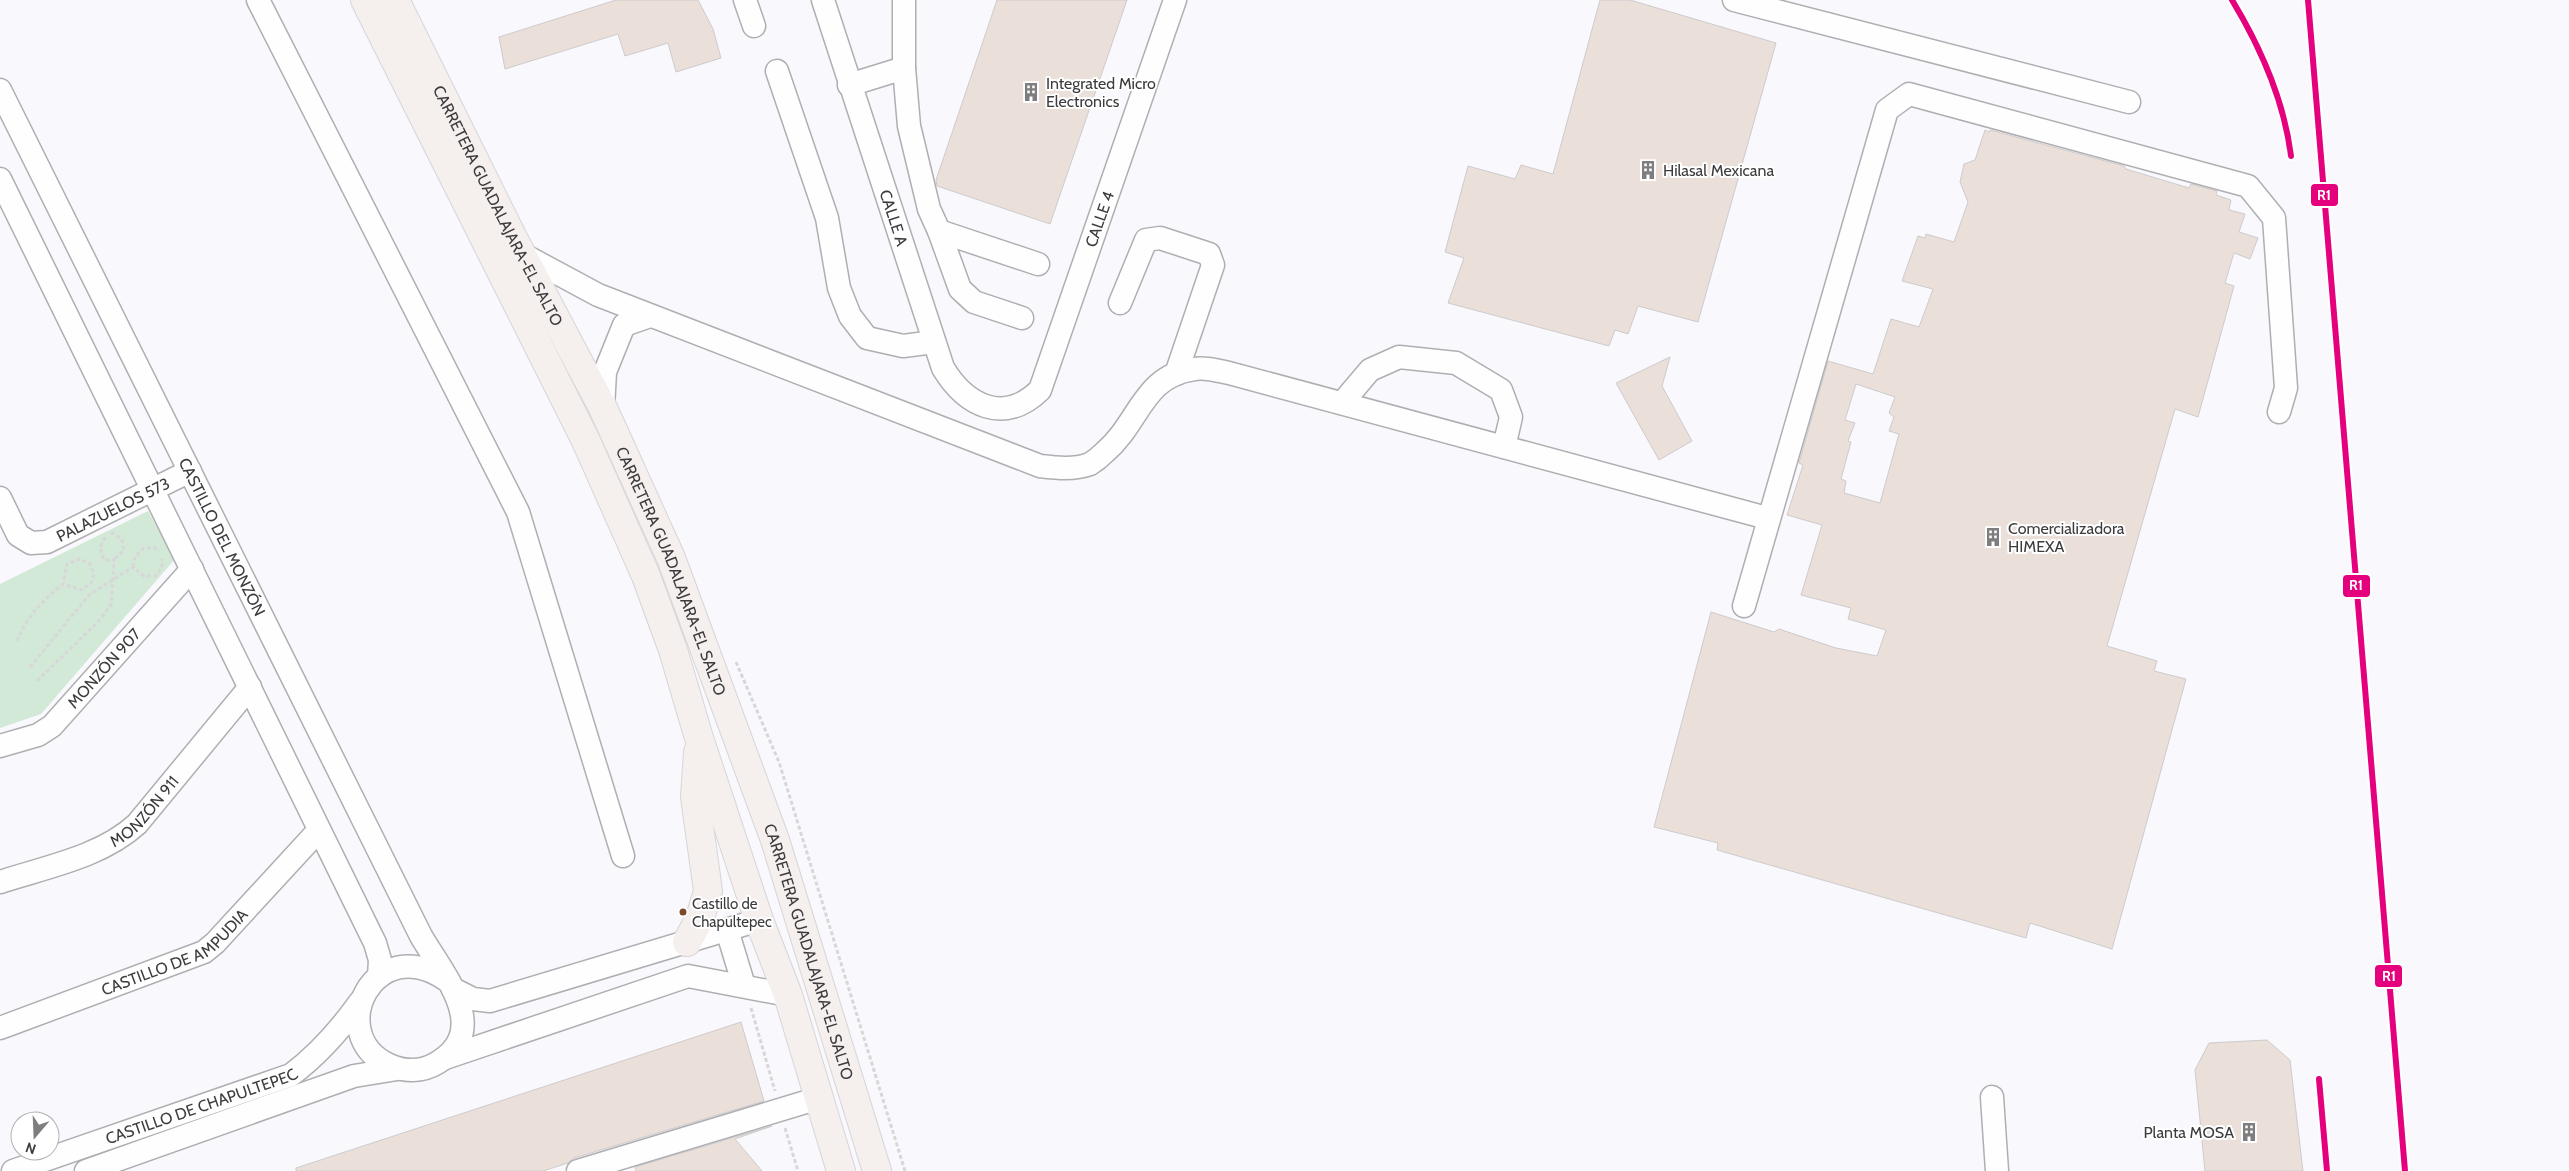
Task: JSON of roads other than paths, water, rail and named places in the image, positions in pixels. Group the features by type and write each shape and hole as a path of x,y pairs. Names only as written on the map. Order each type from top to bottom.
{"main road":[{"name":"CARRETERA GUADALAJARA-EL SALTO","path":"365,0 586,441 646,576 673,650 699,738 758,920 788,994 841,1171"},
{"name":"CARRETERA GUADALAJARA-EL SALTO","path":"395,0 520,253 603,408 671,558 775,840 878,1171"},
{"path":"687,942 700,918 708,891 695,797 699,738"}],"street":[{"path":"258,0 518,512 623,856"},
{"path":"746,0 754,26"},
{"name":"CALLE A","path":"823,0 942,368 952,384 964,395 981,405 996,409"},
{"path":"904,0 904,68 909,126 929,209 960,289 974,302 1022,318"},
{"name":"CALLE 4","path":"996,409 1012,408 1028,402 1040,390 1175,0"},
{"path":"1734,0 2128,102"},
{"path":"849,85 904,68"},
{"path":"777,72 827,218 839,288 850,316 867,338 904,346 934,342"},
{"name":"CASTILLO DEL MONZÓN","path":"0,90 5,114 190,471 412,918 451,985"},
{"path":"1744,606 1887,110 1908,94 2248,186 2274,218 2286,388 2279,412"},
{"path":"0,180 154,489 375,943 380,960 379,977"},
{"path":"939,231 1038,264"},
{"path":"1120,303 1146,240 1160,238 1209,254 1213,265 1176,374"},
{"path":"520,253 598,295 1040,466 1070,469 1092,463 1114,445 1133,420 1149,392 1168,376 1196,368 1229,373 1768,518"},
{"path":"603,408 605,372 624,325 650,316"},
{"path":"1342,403 1370,370 1399,357 1456,363 1501,390 1511,417 1504,447"},
{"name":"PALAZUELOS 573","path":"0,498 18,535 31,543 47,542 190,471"},
{"name":"MONZÓN 907","path":"0,746 38,735 52,726 192,569"},
{"name":"MONZÓN 911","path":"0,882 102,848 121,838 136,824 250,687"},
{"name":"CASTILLO DE AMPUDIA","path":"0,1028 204,952 215,943 319,830"},
{"path":"758,920 490,1001 474,999 451,985 434,971 417,966 399,967 379,977 370,985 361,1001 358,1018 361,1035 369,1050 382,1062 397,1069 414,1071 430,1067 445,1058 688,976 788,994"},
{"path":"727,930 744,986"},
{"path":"445,1058 456,1046 462,1030 463,1012 451,985"},
{"name":"CASTILLO DE CHAPULTEPEC","path":"13,1171 291,1075 312,1059 341,1029 361,1001"},
{"name":"CASTILLO DE CHAPULTEPEC","path":"86,1171 354,1076 397,1069"},
{"path":"1992,1097 1997,1171"},
{"path":"578,1171 819,1098"}],"place":[{"name":"Integrated Micro Electronics","path":"1031,92"},
{"name":"Hilasal Mexicana","path":"1648,170"},
{"name":"Comercializadora HIMEXA","path":"1993,537"},
{"name":"Castillo de Chapultepec","path":"683,912"},
{"name":"Planta MOSA","path":"2249,1132"}]}
